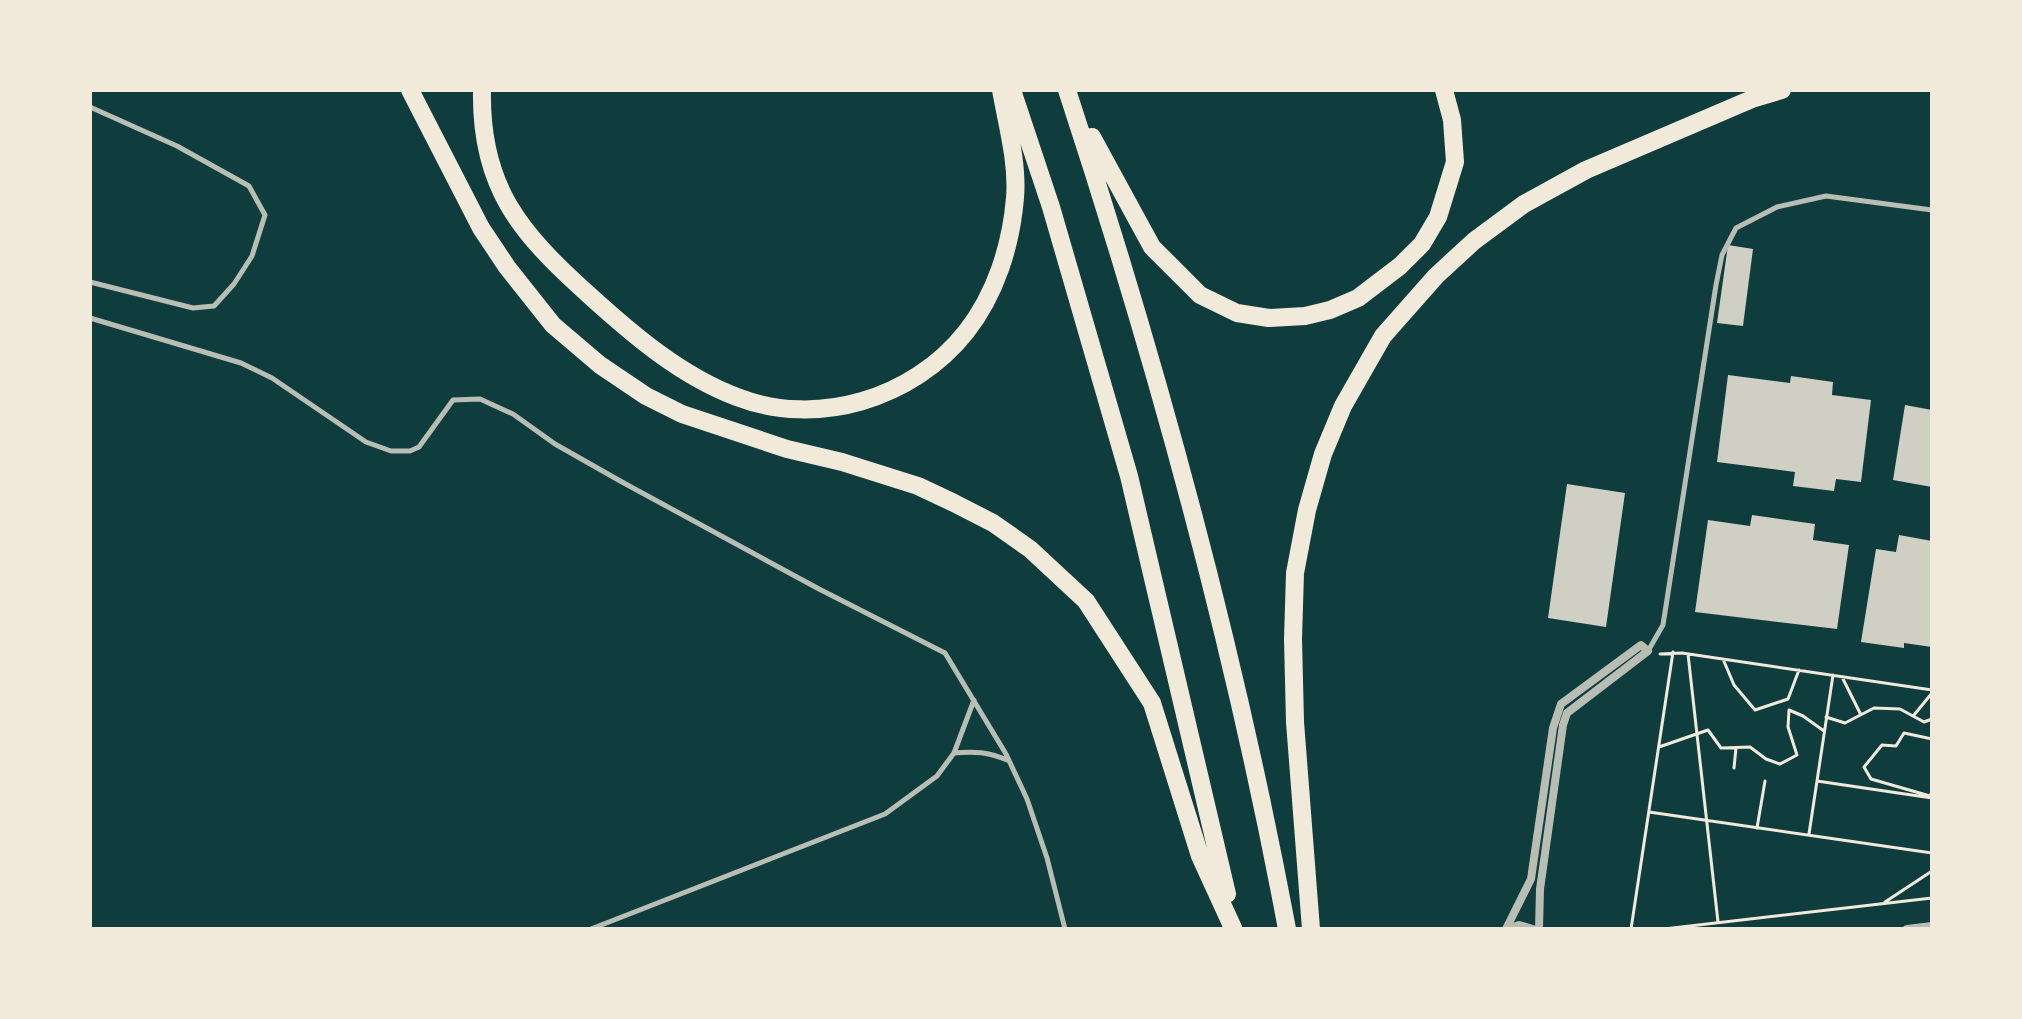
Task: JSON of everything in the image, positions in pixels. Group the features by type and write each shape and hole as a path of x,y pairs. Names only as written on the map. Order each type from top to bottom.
{"highway":[{"path":"410,90 481,228 507,267 553,325 600,365 646,396 682,414 787,449 842,462 918,486 954,503 993,523 1030,549 1086,601 1152,703 1200,856 1233,928"},
{"path":"482,90 482,123 495,183 523,230 563,272 621,325 685,372 739,398 785,408 830,409 865,401 903,385 944,356 967,331 991,292 1006,251 1015,196 1001,90"},
{"path":"1012,90 1051,207 1129,476 1233,928"},
{"path":"1068,90 1152,247 1200,295 1237,313 1269,318 1305,316 1358,298 1400,266 1422,244 1438,217 1455,162 1452,120 1444,90"},
{"path":"1068,90 1111,227 1233,670 1287,929"},
{"path":"1311,929 1295,722 1295,573 1307,510 1323,454 1343,406 1383,336 1436,276 1474,241 1524,204 1586,170 1752,99 1782,90"}],"street":[{"path":"1641,645 1648,651 1567,713 1536,929 1519,925 1507,929 1531,879 1553,728 1561,704 1641,645"},
{"path":"1907,929 1932,926"}],"lane":[{"path":"90,107 177,146 249,186 265,215 252,256 234,284 214,306 193,308 90,282"},
{"path":"1648,651 1663,625 1716,285 1722,255 1736,228 1777,207 1826,196 1932,210"},
{"path":"90,318 241,363 272,378 366,442 391,451 410,451 419,447 453,400 480,399 513,414 555,444 622,482 945,653 1009,760 1027,799 1047,858 1065,929"},
{"path":"591,929 885,814 937,776 954,753 974,700"},
{"path":"954,753 976,750 1009,760"}],"path":[{"path":"1631,929 1673,652"},
{"path":"1658,654 1688,654 1932,692 1914,715"},
{"path":"1688,654 1718,922"},
{"path":"1723,659 1734,685 1755,710 1788,699 1799,670"},
{"path":"1809,835 1833,675"},
{"path":"1842,677 1861,714"},
{"path":"1826,717 1845,723 1874,708 1900,709 1924,722 1932,719"},
{"path":"1659,747 1708,730 1721,748 1750,747 1766,759 1780,764 1797,755 1788,727 1789,710 1824,731"},
{"path":"1932,739 1904,733 1896,746 1882,745 1864,767 1871,779 1930,796 1932,792"},
{"path":"1734,768 1736,748"},
{"path":"1757,828 1765,781"},
{"path":"1817,781 1932,798"},
{"path":"1649,812 1932,853"},
{"path":"1882,904 1932,871"},
{"path":"1664,929 1932,898"}],"building":[{"path":"1728,245 1753,249 1743,326 1717,323"},
{"path":"1728,375 1790,383 1791,376 1833,382 1832,395 1871,400 1861,482 1836,479 1834,491 1793,486 1795,472 1717,462"},
{"path":"1905,405 1932,410 1932,487 1893,480"},
{"path":"1567,484 1625,493 1606,627 1548,618"},
{"path":"1752,515 1815,524 1813,540 1849,545 1837,629 1695,612 1708,520 1750,526"},
{"path":"1899,535 1932,541 1932,647 1904,643 1904,648 1861,642 1876,549 1896,552"}]}
